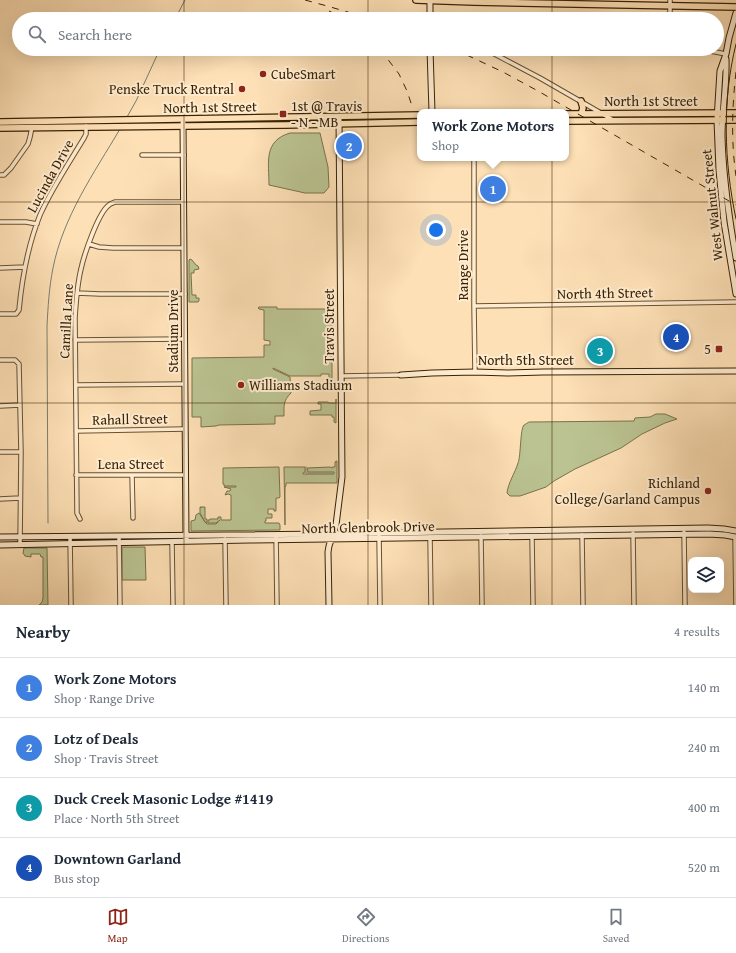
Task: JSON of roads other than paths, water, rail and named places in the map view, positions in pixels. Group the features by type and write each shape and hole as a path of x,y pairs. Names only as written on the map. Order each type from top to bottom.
{"main road":[{"path":"416,0 670,3 736,7"},
{"path":"430,1 430,12"},
{"name":"West Walnut Street","path":"736,13 726,54 720,71 720,120 722,135 724,222 736,294"},
{"path":"430,56 432,109"},
{"path":"581,114 583,108 582,101"},
{"name":"North 1st Street","path":"569,114 736,113"},
{"name":"North 1st Street","path":"0,128 10,125 86,124 115,127 291,118 417,115"},
{"name":"Travis Street","path":"329,605 328,552 337,519 342,477 339,117"},
{"path":"351,117 351,124"},
{"path":"291,118 291,125"},
{"name":"North 1st Street","path":"0,122 10,125 32,127 86,124 117,120 291,125 417,122"},
{"path":"127,126 152,122 155,120"},
{"name":"North 1st Street","path":"569,121 736,120"},
{"name":"Stadium Drive","path":"183,123 186,539"},
{"name":"West Walnut Street","path":"722,170 736,258"},
{"name":"North 5th Street","path":"401,375 475,372 736,371"},
{"name":"North Glenbrook Drive","path":"0,545 70,544 119,540 225,538 331,540 481,531 582,530 684,532 736,535"},
{"name":"North Glenbrook Drive","path":"430,535 532,537 582,536 633,532"},
{"name":"North Glenbrook Drive","path":"276,538 334,534 379,536"},
{"name":"North Glenbrook Drive","path":"0,537 70,536 172,542 186,539"}],"street":[{"path":"498,56 614,120"},
{"name":"Lucinda Drive","path":"0,314 13,314 19,310 25,267 37,224 59,179 86,134 86,124"},
{"path":"0,175 4,175 11,168 28,144 32,127"},
{"path":"142,155 184,155"},
{"name":"Range Drive","path":"474,161 475,372"},
{"name":"Camilla Lane","path":"80,519 77,512 74,318 81,270 89,244 94,229 103,212 110,204 115,202 184,202"},
{"path":"0,222 26,222 37,224"},
{"path":"89,244 99,247 113,248 184,248"},
{"path":"0,268 25,267"},
{"path":"77,293 184,294"},
{"name":"North 4th Street","path":"474,306 736,302"},
{"path":"75,340 185,339"},
{"path":"0,360 15,360 19,364 21,452 20,545"},
{"name":"North 5th Street","path":"341,376 401,375"},
{"path":"76,385 185,384"},
{"path":"0,406 20,405"},
{"name":"Rahall Street","path":"76,431 185,430"},
{"path":"0,452 21,452"},
{"name":"Lena Street","path":"76,475 186,475"},
{"path":"132,475 133,518"},
{"path":"0,498 20,498"},
{"path":"582,530 583,605"},
{"path":"481,531 482,605"},
{"path":"532,531 533,605"},
{"path":"633,532 634,605"},
{"path":"684,532 685,605"},
{"path":"430,535 431,605"},
{"path":"736,535 736,605"},
{"path":"70,536 71,605"},
{"path":"379,536 380,605"},
{"path":"225,538 226,605"},
{"path":"276,538 277,605"},
{"path":"119,540 120,605"},
{"path":"172,542 173,605"}],"waterway":[{"path":"179,12 185,0"},
{"path":"127,117 157,56"},
{"path":"48,523 47,326 53,268 64,231 80,196 120,129"},
{"path":"306,467 306,473 333,473"}],"tram line":[{"path":"736,44 728,87 726,131 729,175 736,219"}],"railway":[{"path":"305,0 347,12"},
{"path":"385,56 399,74 412,106"},
{"path":"469,56 538,91 736,205"},
{"path":"736,72 733,124 733,150 736,176"}],"place":[{"name":"CubeSmart","path":"263,74"},
{"name":"Penske Truck Rentral","path":"242,89"},
{"name":"1st @ Travis - N - MB","path":"283,114"},
{"name":"Lotz of Deals","path":"349,146"},
{"name":"Work Zone Motors","path":"493,189"},
{"name":"Downtown Garland","path":"676,337"},
{"name":"5","path":"719,349"},
{"name":"Duck Creek Masonic Lodge #1419","path":"600,351"},
{"name":"Williams Stadium","path":"241,385"},
{"name":"Richland College/Garland Campus","path":"708,491"}]}
